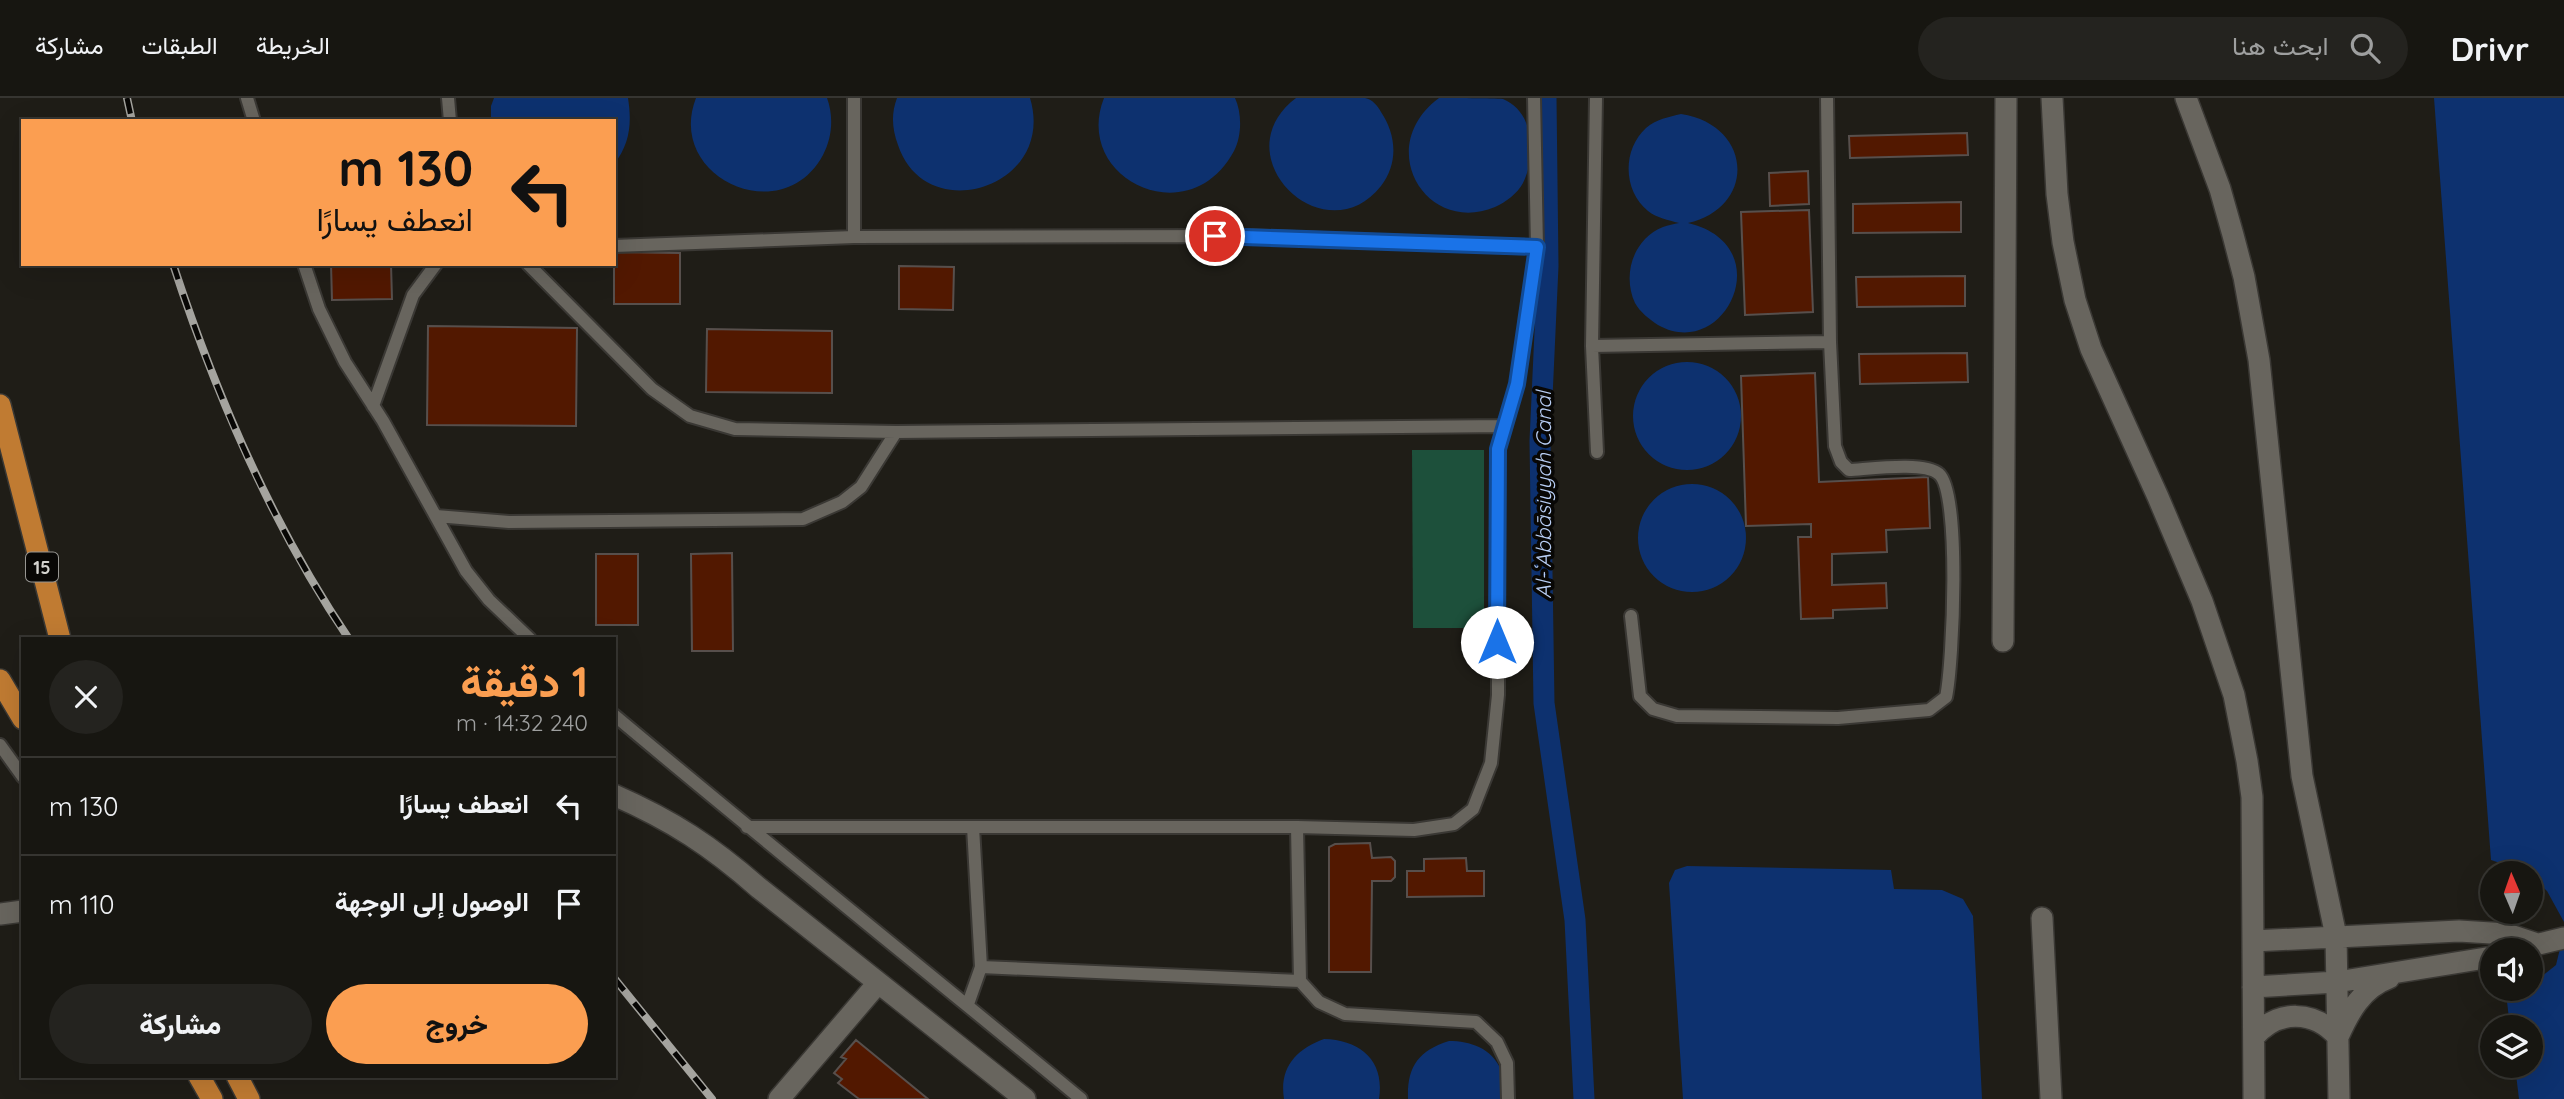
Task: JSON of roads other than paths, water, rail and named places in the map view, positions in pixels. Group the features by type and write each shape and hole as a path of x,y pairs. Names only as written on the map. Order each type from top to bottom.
{"highway":[{"name":"15","path":"0,405 59,637"},
{"path":"0,680 21,716"},
{"path":"200,1078 212,1099"},
{"path":"238,1078 249,1099"}],"main road":[{"path":"2003,640 2006,98"},
{"path":"2052,98 2057,194 2063,242 2075,300 2091,349 2202,601 2234,695 2252,797 2254,1099"},
{"path":"2186,98 2220,189 2255,333 2302,776 2336,936 2339,1099"},
{"path":"616,795 675,824 718,853 1025,1099"},
{"path":"0,914 21,911"},
{"path":"2042,918 2051,1099"},
{"path":"2253,940 2459,931 2507,934 2513,938"},
{"path":"2543,942 2561,938"},
{"path":"2253,988 2337,982 2480,959"},
{"path":"2338,1037 2348,1013 2363,993 2384,979 2408,972"},
{"path":"779,1099 878,983"},
{"path":"2253,1037 2272,1021 2296,1015 2320,1021 2338,1037"}],"lane":[{"path":"247,98 253,119"},
{"path":"447,98 450,119"},
{"path":"854,98 854,237"},
{"path":"747,827 1297,827 1414,830 1454,824 1473,810 1492,763 1498,695 1498,449 1517,384 1537,247 1534,98"},
{"path":"1596,98 1592,346 1597,452"},
{"path":"1631,617 1640,696 1653,709 1677,716 1838,718 1929,710 1946,697 1950,676 1954,565 1946,485 1938,473 1920,467 1849,470 1841,463 1835,446 1830,342 1827,98"},
{"path":"616,246 854,237 1242,236 1537,247"},
{"path":"305,266 319,309 345,362 467,571 489,600 528,637"},
{"path":"373,406 413,295 435,266"},
{"path":"530,266 652,389 690,416 735,429 896,432 1505,426"},
{"path":"1592,346 1830,342"},
{"path":"436,516 509,522 803,519 842,502 861,487 896,432"},
{"path":"616,717 1081,1099"},
{"path":"0,745 21,774"},
{"path":"968,1004 981,967 973,827"},
{"path":"1297,827 1300,981 1318,1002 1345,1014 1476,1023 1497,1042 1507,1063 1508,1099"},
{"path":"981,967 1300,981"}],"water":[{"path":"494,98 628,98 630,125 627,141 616,161 616,119 491,119"},
{"path":"696,98 827,98 831,120 826,148 804,178 782,189 757,191 732,185 712,171 697,151 691,126"},
{"path":"897,98 1030,98 1033,129 1025,155 1007,174 985,186 959,191 934,186 913,171 898,145 893,122"},
{"path":"1104,98 1235,98 1240,124 1237,145 1214,176 1190,190 1165,193 1140,186 1119,173 1104,152 1099,127"},
{"path":"1296,98 1365,98 1376,105 1386,121 1392,139 1391,168 1381,186 1358,205 1333,210 1309,205 1289,190 1275,170 1269,146 1276,121"},
{"path":"1439,98 1503,99 1514,105 1521,114 1530,136 1530,161 1521,187 1503,203 1470,213 1448,209 1430,198 1416,182 1410,162 1410,140 1420,118"},
{"path":"2434,98 2564,98 2564,922 2543,887 2543,861 2491,860"},
{"path":"1681,114 1705,121 1722,133 1733,149 1737,167 1735,184 1726,201 1710,214 1688,223 1716,235 1732,254 1737,275 1733,296 1721,315 1704,328 1682,332 1658,325 1648,318 1635,303 1631,292 1630,270 1644,240 1665,226 1679,223 1655,215 1640,203 1630,182 1629,170 1633,147 1646,128 1658,120"},
{"path":"1687,362 1708,366 1725,378 1737,395 1741,416 1737,437 1725,454 1708,466 1687,470 1666,466 1649,454 1637,437 1633,416 1637,395 1649,378 1666,366"},
{"path":"1692,484 1713,488 1730,500 1742,517 1746,538 1742,559 1730,576 1713,588 1692,592 1671,588 1654,576 1642,559 1638,538 1642,517 1654,500 1671,488"},
{"path":"1687,866 1891,870 1894,889 1942,890 1963,899 1973,916 1982,1099 1683,1099 1669,883 1675,870"},
{"path":"2564,932 2564,1099 2519,1099 2516,1078 2543,1078 2543,1015 2509,1015 2507,1001 2543,1001 2543,975 2556,965"},
{"path":"1324,1039 1349,1043 1368,1055 1378,1074 1379,1099 1284,1099 1284,1078 1292,1061 1305,1048"},
{"path":"1449,1041 1472,1044 1492,1056 1502,1073 1504,1099 1408,1099 1410,1078 1416,1062 1429,1050"}],"waterway":[{"name":"Al-ʿAbbāsiyyah Canal","path":"1546,98 1548,266 1540,441 1544,703 1575,920 1584,1099"}],"railway":[{"path":"127,98 132,119"},
{"path":"174,266 208,362 248,458 295,550 348,637"},
{"path":"616,980 712,1099"}]}
